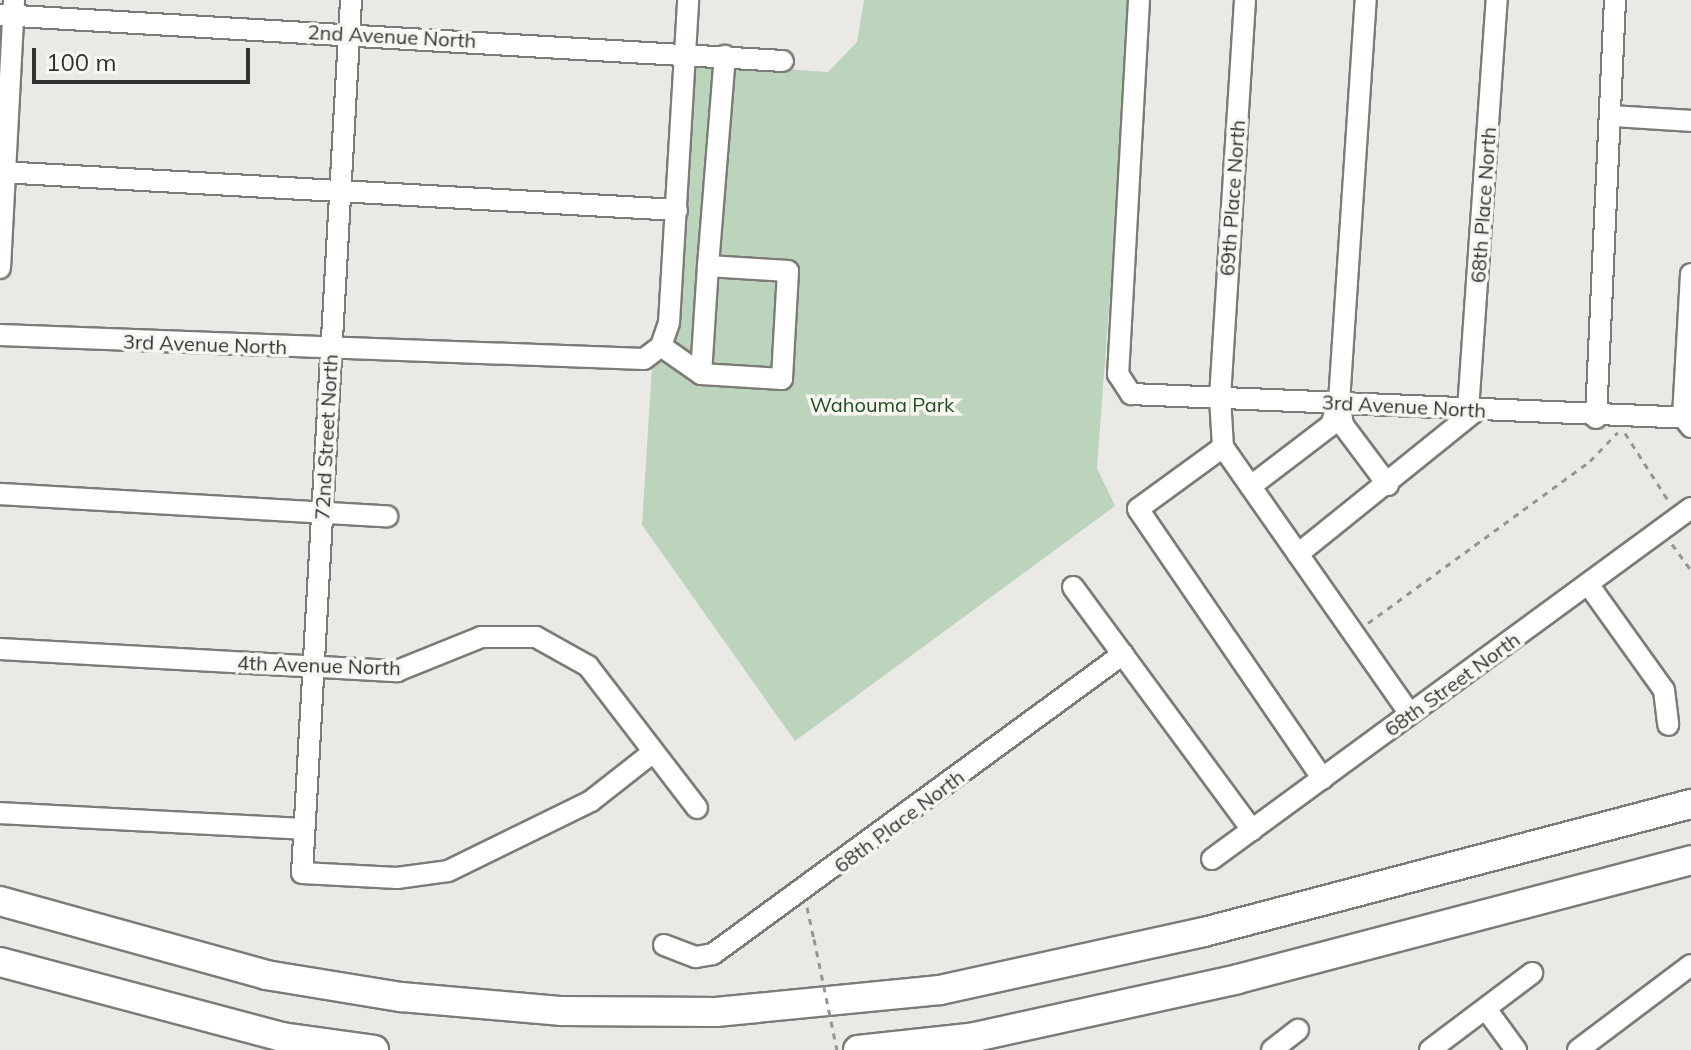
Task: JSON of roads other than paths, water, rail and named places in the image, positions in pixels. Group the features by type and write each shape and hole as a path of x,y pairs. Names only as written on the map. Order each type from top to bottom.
{"highway":[{"path":"0,901 238,968 401,997 562,1011 716,1012 954,987 1204,932 1691,804"},
{"path":"858,1050 975,1037 1238,979 1691,860"},
{"path":"0,962 269,1034 374,1050"}],"street":[{"name":"72nd Street North","path":"351,0 302,873 397,878 448,871 591,801 651,754"},
{"path":"688,0 669,323 654,351 701,374 782,379 788,271 708,266"},
{"name":"3rd Avenue North","path":"1139,0 1121,383 1131,394 1688,421"},
{"name":"69th Place North","path":"1223,447 1220,397 1245,0"},
{"path":"1366,0 1339,402 1343,425 1388,485"},
{"name":"68th Place North","path":"1473,410 1497,0"},
{"path":"1596,418 1615,0"},
{"name":"2nd Avenue North","path":"9,10 783,61"},
{"path":"0,268 9,10"},
{"path":"701,374 725,56"},
{"path":"1612,116 1691,121"},
{"path":"681,154 716,162"},
{"path":"2,172 677,210"},
{"path":"1688,421 1691,274"},
{"name":"3rd Avenue North","path":"0,335 620,361 654,351"},
{"path":"1251,486 1331,425 1339,402"},
{"path":"1298,554 1388,485 1473,410"},
{"path":"1323,779 1138,509 1223,447 1410,714"},
{"path":"0,494 387,516"},
{"name":"68th Street North","path":"1212,859 1685,512"},
{"path":"1588,584 1664,690 1668,725"},
{"path":"1073,587 1252,830"},
{"name":"4th Avenue North","path":"0,649 397,671 481,637 536,637 588,666 651,754 697,808"},
{"name":"68th Place North","path":"664,945 696,957 713,954 804,891 1123,654"},
{"path":"0,813 303,829"},
{"path":"1578,1050 1691,965"},
{"path":"1430,1050 1532,973"},
{"path":"1486,1009 1516,1050"},
{"path":"1272,1050 1298,1030"}],"park label":[{"name":"Wahouma Park","path":"882,404"}]}
